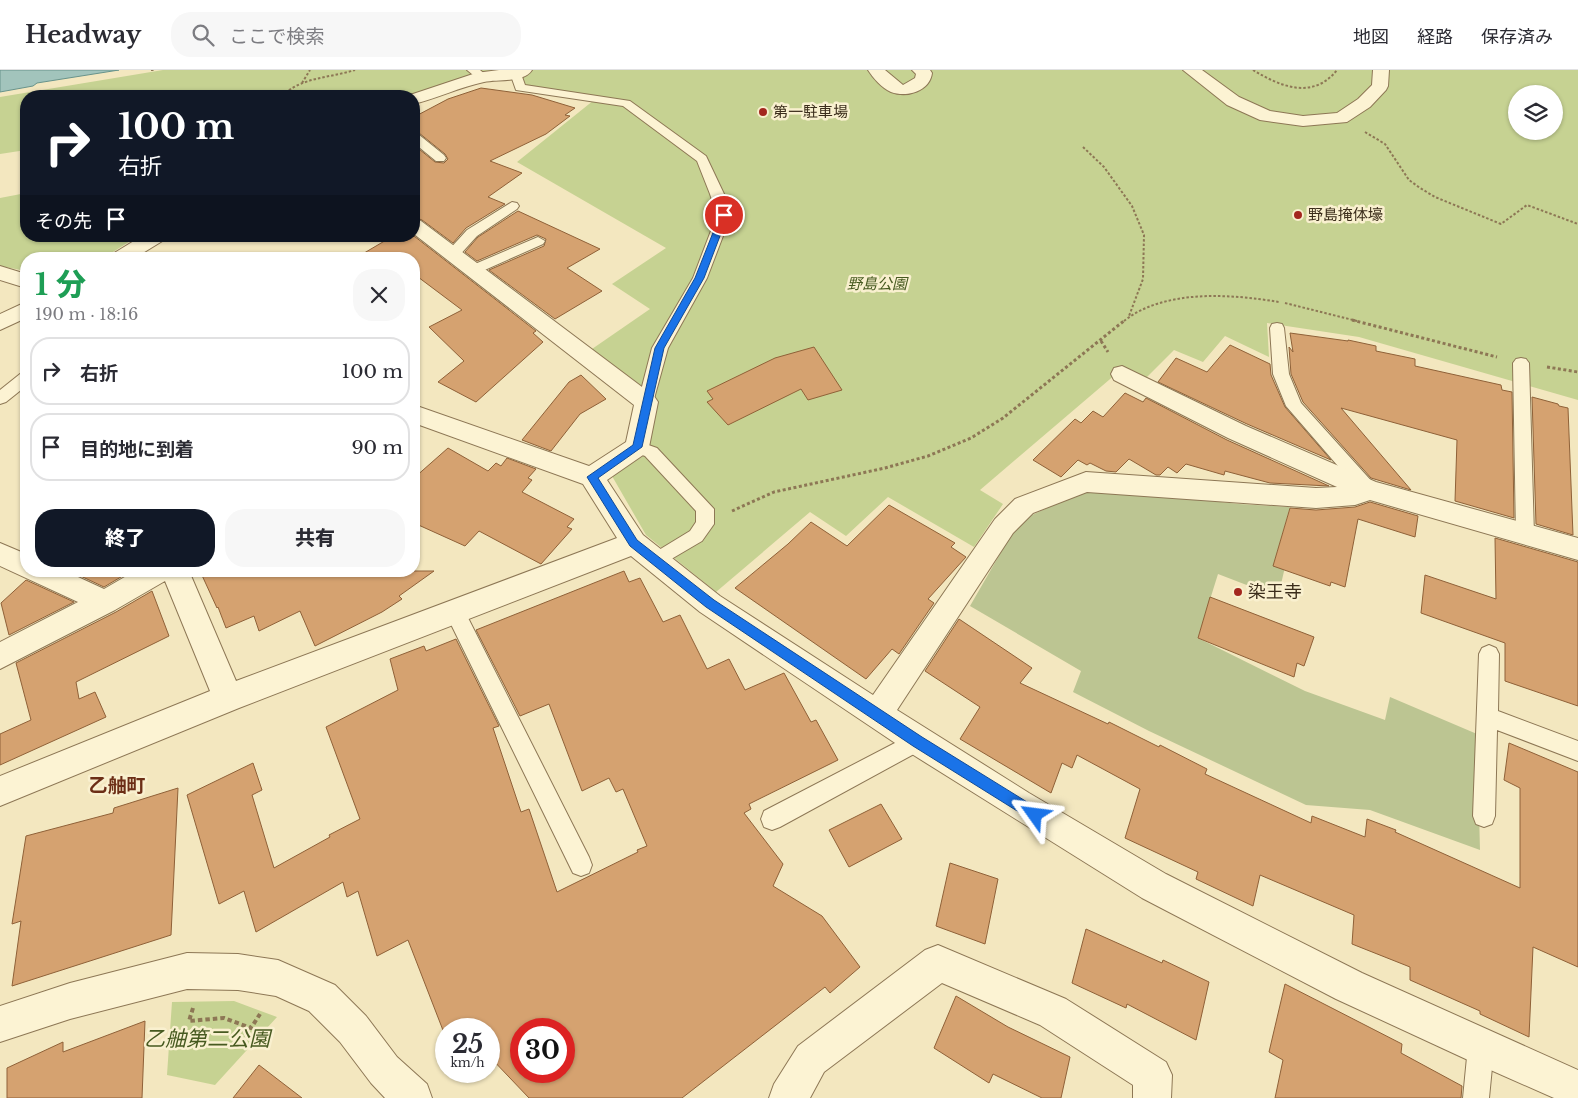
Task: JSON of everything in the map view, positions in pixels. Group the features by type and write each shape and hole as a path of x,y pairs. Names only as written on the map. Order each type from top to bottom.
{"street":[{"path":"876,70 891,86 905,90 915,87 923,80 924,73 920,70"},
{"path":"1191,70 1233,101 1266,116 1303,120 1341,118 1364,103 1380,86 1381,70"},
{"path":"420,97 477,74 519,71"},
{"path":"420,230 646,402 637,447 592,477"},
{"path":"130,252 147,242"},
{"path":"0,273 20,280"},
{"path":"0,323 20,312"},
{"path":"1122,374 1238,432 1369,490 1578,549"},
{"path":"420,416 592,477 645,552 710,604 918,741 1154,886 1349,986 1578,1089"},
{"path":"878,714 1004,526 1024,506 1086,482 1316,498 1355,496 1369,490"},
{"path":"0,791 228,698 455,612 645,552"},
{"path":"0,554 20,563"},
{"path":"50,577 105,602"},
{"path":"0,656 149,577"},
{"path":"178,577 228,698"},
{"path":"788,1098 811,1059 938,963 1061,1017 1153,1075 1152,1098"},
{"path":"0,1024 70,1001 188,971 238,972 278,978 322,998 353,1030 384,1070 413,1098"}],"lane":[{"path":"519,71 520,88 626,103 702,159 717,194 724,215 700,278 660,348 646,402"},
{"path":"420,142 440,158"},
{"path":"452,255 472,234 512,206"},
{"path":"473,270 538,241"},
{"path":"1277,328 1281,374 1294,406 1369,490"},
{"path":"1521,363 1525,535"},
{"path":"0,398 20,383"},
{"path":"637,447 651,452 705,509 705,524 696,536 645,552"},
{"path":"455,612 581,865"},
{"path":"1484,816 1489,654"},
{"path":"1487,718 1578,751"},
{"path":"772,819 918,741"},
{"path":"1476,1098 1481,1047"}],"path":[{"path":"302,84 310,70"},
{"path":"289,90 294,85 355,70"},
{"path":"1253,70 1267,79 1298,88 1315,88 1332,78 1337,70"},
{"path":"1341,118 1385,144 1409,180 1435,197 1502,224 1527,206 1578,224"},
{"path":"1083,147 1104,167 1132,206 1144,235 1143,279 1129,317"}],"green space":[{"path":"163,70 495,70 420,92 420,90 42,90"},
{"name":"野島公園","path":"501,70 1578,70 1578,400 1359,337 1267,323 1269,357 1225,336 1203,362 1174,350 1143,381 1116,374 980,490 1003,504 974,547 888,497 846,536 810,512 716,592 646,535 612,476 643,456 655,396 592,349 650,309 612,284 666,248 517,162 599,96 528,86"},
{"path":"20,94 20,151 0,154 0,97"},
{"path":"20,194 20,242 129,242 113,252 20,252 20,270 0,266 0,198"},
{"path":"1099,489 1239,504 1290,507 1274,563 1285,567 1278,597 1218,574 1198,638 1305,691 1385,720 1390,697 1477,734 1480,850 1370,810 1306,805 1149,731 1073,692 1081,671 970,606 1019,521 1082,492"},
{"name":"乙舳第二公園","path":"234,1001 277,1017 215,1085 167,1075 172,1002"}],"water":[{"path":"0,70 119,70 37,83 33,86 0,92"}],"building":[{"path":"481,88 532,95 575,108 565,115 570,116 546,134 490,161 522,173 488,197 505,204 466,228 453,243 420,219 420,150 435,162 444,163 448,159 445,154 420,134 420,114 448,99"},
{"path":"518,211 600,249 567,268 602,291 555,319 489,270 544,246 546,239 537,235 477,261 465,252 478,237"},
{"path":"420,241 536,331 533,333 543,342 476,402 438,382 464,361 429,327 462,310 420,278 420,252 366,252 383,242"},
{"path":"1290,333 1348,340 1376,346 1376,351 1415,359 1415,366 1501,385 1502,390 1512,392 1514,518 1455,501 1457,440 1341,408 1411,490 1371,478 1303,402 1291,374 1289,347 1293,352"},
{"path":"1230,345 1270,364 1271,375 1285,407 1331,460 1247,424 1158,382 1176,358 1207,372"},
{"path":"814,347 842,390 808,400 801,389 728,425 707,402 713,399 707,391 775,358"},
{"path":"581,375 606,399 580,414 551,451 522,440 569,382"},
{"path":"1125,393 1143,402 1146,398 1227,440 1329,486 1270,483 1225,471 1224,475 1186,464 1177,473 1168,467 1160,475 1156,475 1129,459 1116,472 1106,471 1090,463 1087,465 1078,460 1061,477 1033,460 1075,419 1081,423 1093,411 1103,417"},
{"path":"1532,397 1568,408 1573,535 1536,524"},
{"path":"448,448 488,471 496,463 501,466 507,458 536,469 528,478 532,480 522,492 574,519 567,527 572,529 541,564 479,531 465,546 420,526 420,473"},
{"path":"1370,502 1418,516 1415,537 1358,519 1345,587 1331,582 1330,586 1273,566 1290,508 1316,510 1355,507"},
{"path":"889,505 955,543 951,547 966,557 928,599 934,603 899,654 892,649 866,679 735,588 788,544 811,522 847,546"},
{"path":"1495,538 1578,562 1578,706 1505,681 1505,643 1421,613 1425,575 1496,599"},
{"path":"420,571 434,571 399,596 402,599 382,612 315,646 300,611 259,631 254,616 226,628 203,577 420,577"},
{"path":"624,571 629,582 640,578 663,622 680,615 707,669 729,659 745,690 784,673 811,722 816,720 838,760 749,804 751,809 744,813 783,864 773,886 822,916 860,967 830,993 825,987 682,1098 529,1098 515,1083 575,1083 575,1018 510,1018 510,1078 500,1068 500,1018 438,1018 408,940 377,956 358,891 347,897 343,882 256,932 244,891 219,904 187,795 253,763 262,790 252,795 274,868 330,837 329,835 360,819 326,727 398,690 390,659 424,646 426,651 456,639 499,726 493,728 521,812 529,809 557,892 647,846 623,789 616,792 609,778 582,791 549,704 520,716 476,630"},
{"path":"83,577 121,577 104,587"},
{"path":"26,580 74,602 9,635 1,603"},
{"path":"152,591 169,636 76,682 79,699 95,692 106,717 0,765 0,734 31,720 16,663 116,612"},
{"path":"1210,597 1314,637 1304,666 1297,663 1294,677 1198,638"},
{"path":"959,619 1032,668 1020,683 1108,724 1109,722 1159,747 1160,745 1207,769 1205,774 1311,823 1312,816 1365,837 1367,819 1396,830 1395,832 1520,888 1520,788 1504,780 1509,743 1578,772 1578,967 1533,947 1529,1037 1480,1014 1480,1011 1410,980 1410,967 1352,944 1354,915 1260,875 1253,906 1196,879 1198,872 1125,838 1140,789 1077,755 1072,768 1062,763 1051,793 960,739 980,707 925,671"},
{"path":"178,788 171,935 12,986 21,921 12,924 26,836 113,813 114,808"},
{"path":"881,804 902,839 849,867 829,830"},
{"path":"950,863 998,879 985,944 936,926"},
{"path":"1086,929 1162,963 1163,960 1209,982 1196,1040 1127,1004 1126,1008 1072,983"},
{"path":"1285,984 1402,1044 1401,1053 1462,1086 1461,1098 1275,1098 1283,1060 1269,1052"},
{"path":"956,996 1008,1027 1070,1057 1061,1098 1042,1098 993,1074 989,1083 934,1048"},
{"path":"145,1021 142,1098 7,1098 7,1068 63,1042 63,1052"},
{"path":"259,1065 302,1098 233,1098"}],"place":[{"name":"第一駐車場","path":"763,112"},
{"name":"野島掩体壕","path":"1298,215"},
{"name":"染王寺","path":"1238,592"}],"district":[{"name":"乙舳町","path":"117,785"}],"route":[{"path":"724,215 700,278 660,348 637,447 592,477 634,543 710,604 918,741 1035,815"}]}
